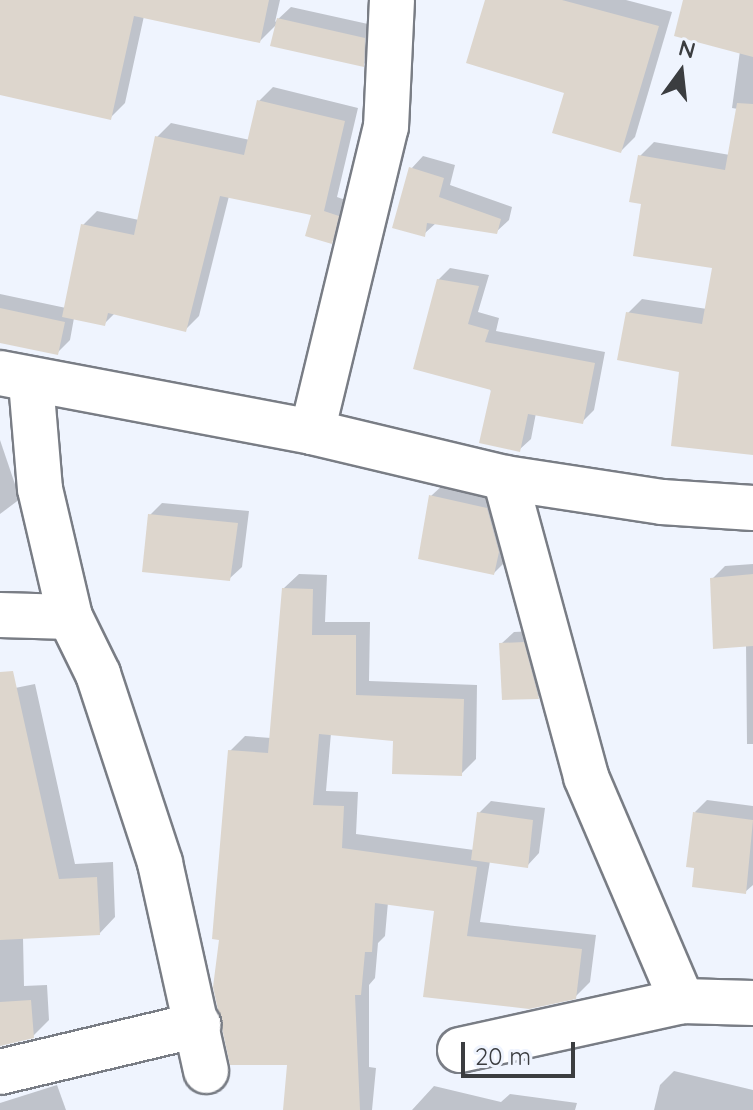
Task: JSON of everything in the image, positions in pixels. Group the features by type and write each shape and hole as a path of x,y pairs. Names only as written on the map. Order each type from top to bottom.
{"street":[{"path":"312,432 386,127 392,0"},
{"path":"206,1071 160,863 98,674 70,617 16,378 312,432 505,478 662,502 753,508"},
{"path":"505,478 586,777 682,1001"},
{"path":"0,615 70,617"},
{"path":"460,1050 682,1001 753,1003"},
{"path":"0,1072 198,1025"}],"building":[{"path":"0,0 269,0 260,43 134,16 111,120 0,95"},
{"path":"485,0 562,0 659,26 621,153 552,133 564,93 466,63"},
{"path":"683,0 753,0 753,57 674,36"},
{"path":"277,18 365,38 364,67 270,46"},
{"path":"257,100 345,121 324,211 339,216 332,244 305,236 311,215 220,196 186,332 108,313 105,326 62,317 81,224 134,235 155,136 244,155"},
{"path":"737,103 753,104 753,455 671,446 679,372 617,360 626,312 702,324 712,268 633,256 641,204 629,202 638,155 725,170"},
{"path":"409,167 444,178 439,197 501,219 497,234 427,223 425,237 392,228"},
{"path":"437,279 479,286 468,324 489,330 485,342 595,363 583,424 528,414 520,452 479,443 491,390 413,369"},
{"path":"0,308 65,322 58,355 0,343"},
{"path":"429,495 487,508 499,552 494,575 418,559"},
{"path":"148,514 238,523 230,581 142,572"},
{"path":"753,574 753,646 713,649 710,578"},
{"path":"282,588 313,589 312,635 356,635 356,695 464,699 462,776 392,774 393,741 319,734 313,805 344,806 342,848 477,867 467,936 582,949 576,999 529,1009 423,997 434,911 375,903 372,952 365,952 361,995 355,995 360,1110 283,1110 287,1065 230,1065 213,987 219,940 212,939 228,750 268,753"},
{"path":"524,642 539,699 502,700 499,643"},
{"path":"13,671 59,879 97,877 100,935 0,940 0,672"},
{"path":"477,812 533,820 528,868 471,860"},
{"path":"693,812 753,820 746,894 692,887 694,868 686,867"},
{"path":"31,1000 34,1038 0,1046 0,1002"}]}
